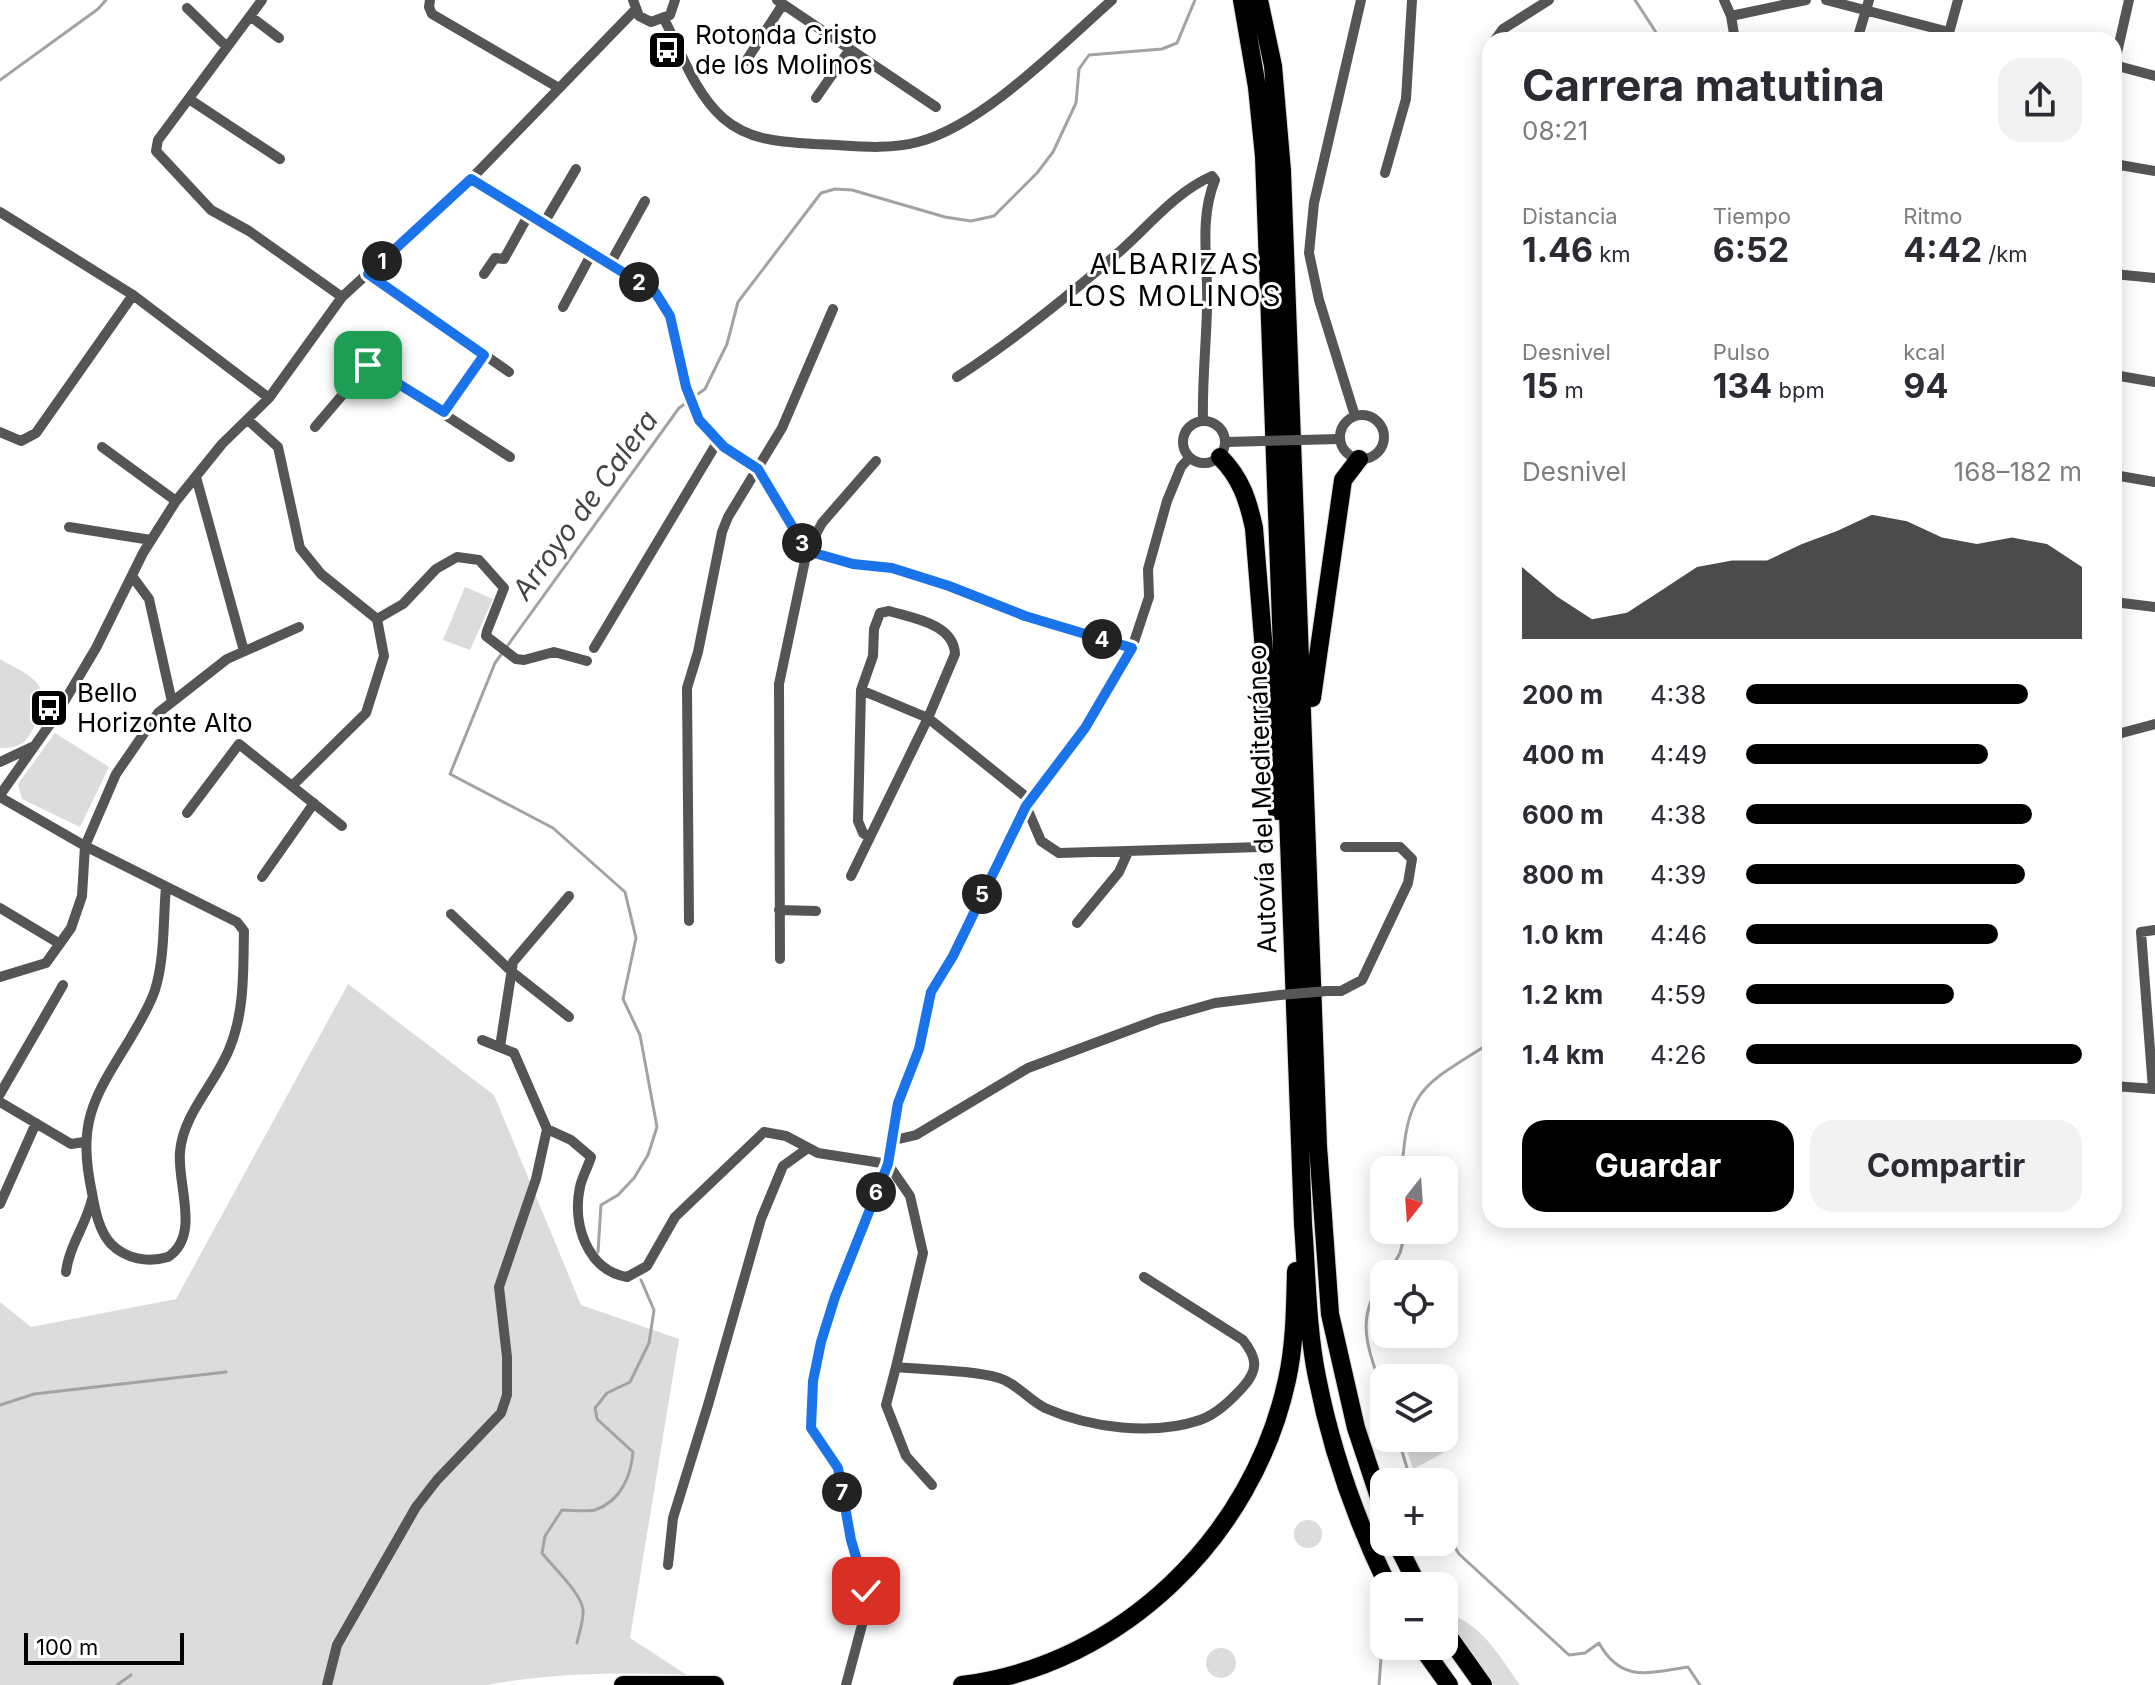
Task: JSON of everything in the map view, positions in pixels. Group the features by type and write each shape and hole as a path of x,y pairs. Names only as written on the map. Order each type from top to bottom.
{"highway":[{"name":"Autovía del Mediterráneo","path":"1242,0 1257,87 1264,156 1303,1224 1314,1357 1329,1431 1362,1527 1382,1572"},
{"name":"Autovía del Mediterráneo","path":"1259,0 1273,66 1282,171 1318,1146 1329,1303 1345,1386 1370,1468"},
{"path":"1223,450 1247,498 1254,528 1279,828 1291,896"},
{"path":"1307,836 1313,809 1312,699 1316,656 1343,480 1359,459"},
{"path":"962,1685 1006,1678 1047,1664 1111,1632 1166,1591 1209,1545 1251,1480 1276,1418 1292,1351 1296,1258 1303,1224"},
{"path":"1458,1650 1483,1685"},
{"path":"1431,1660 1449,1685"},
{"path":"623,1685 715,1685"}],"street":[{"path":"262,0 158,140 156,151 211,210 249,231 342,297"},
{"path":"430,0 432,14 559,88"},
{"path":"2,793 96,648 151,540 176,501 222,444 269,398 342,297 471,179 634,5 644,20 664,19 674,9 675,0"},
{"path":"664,19 694,81 713,107 739,129 779,142 879,147 915,143 952,131 980,112 1112,0"},
{"path":"1355,416 1319,300 1309,253 1314,203 1361,0"},
{"path":"1385,173 1406,99 1412,0"},
{"path":"1501,32 1549,0"},
{"path":"1724,0 1734,32"},
{"path":"1731,16 1806,0"},
{"path":"1826,0 1867,6 1937,32"},
{"path":"1949,32 1958,0"},
{"path":"2122,32 2129,0"},
{"path":"746,61 780,2 936,107"},
{"path":"1859,32 1867,6"},
{"path":"187,8 227,47"},
{"path":"250,16 279,38"},
{"path":"816,98 850,49"},
{"path":"2122,67 2155,76"},
{"path":"189,99 280,159"},
{"path":"2122,165 2155,171"},
{"path":"544,223 576,169"},
{"path":"957,377 1011,342 1122,249 1166,207 1212,176 1215,180 1206,215 1208,310 1202,366 1203,421"},
{"path":"471,179 655,292 670,316 694,410 718,441 758,469 807,551 853,564 892,568 949,586 1025,616 1132,648"},
{"path":"610,264 645,201"},
{"path":"0,212 133,295 269,398"},
{"path":"484,274 495,258 504,259 529,214"},
{"path":"563,307 592,253"},
{"path":"368,274 509,372"},
{"path":"2122,275 2155,278"},
{"path":"0,432 21,441 36,433 133,295"},
{"path":"689,921 687,688 698,652 722,532 782,428 833,309"},
{"path":"444,412 484,355"},
{"path":"315,427 368,365 510,457"},
{"path":"2122,376 2155,382"},
{"path":"1355,416 1376,420 1383,432 1379,452 1359,459 1344,450 1340,439 1344,425 1355,416"},
{"path":"248,420 278,447 300,548 321,574 377,619 384,656 366,713 292,786"},
{"path":"1189,458 1183,438 1190,426 1203,421 1221,429 1223,450"},
{"path":"1189,458 1208,464 1223,450 1340,439"},
{"path":"594,648 718,441"},
{"path":"102,447 176,501"},
{"path":"846,1685 866,1610 866,1591 851,1540 838,1468 811,1428 813,1381 835,1297 888,1164 898,1103 919,1049 931,992 953,956 1028,803 1085,728 1132,648 1149,597 1148,569 1167,501 1181,467 1189,458"},
{"path":"780,959 779,684 807,551 822,523 876,461"},
{"path":"2122,476 2155,482"},
{"path":"196,477 244,651"},
{"path":"69,527 151,540"},
{"path":"377,619 403,604 446,561 468,556 479,560 504,588 487,631 490,641 516,659 524,660 554,652 587,661"},
{"path":"132,576 149,599 172,702"},
{"path":"2122,603 2155,607"},
{"path":"851,876 928,718 955,654 955,642 946,632 889,611 880,613 874,629 873,656 861,690 858,821 863,833 869,837"},
{"path":"0,977 46,963 71,928 82,896 85,846 116,774 158,713 227,659 299,627"},
{"path":"861,690 928,718 1028,803 1041,841 1050,850 1059,853 1261,847"},
{"path":"2122,733 2155,724"},
{"path":"187,813 239,744 342,826"},
{"path":"2,793 6,777 0,765 33,746"},
{"path":"2,793 85,846 166,887 241,926 244,931 242,1004 230,1048 186,1128 180,1151 185,1231 179,1247 161,1259 133,1257 108,1241 100,1225 93,1197 84,1142 88,1118 99,1089 145,1014 155,990 166,887"},
{"path":"262,877 314,803"},
{"path":"890,1141 916,1135 1028,1068 1159,1019 1215,1003 1341,991 1362,980 1408,883 1412,859 1400,847 1345,847"},
{"path":"1077,923 1119,872 1128,852"},
{"path":"500,1047 513,962 569,896"},
{"path":"0,908 60,944"},
{"path":"779,910 816,911"},
{"path":"451,914 512,972 569,1017"},
{"path":"2122,1087 2154,1089 2141,932 2155,930"},
{"path":"0,1094 63,985"},
{"path":"327,1685 337,1645 416,1507 437,1480 501,1413 507,1395 507,1357 499,1287 536,1179 547,1129 514,1053 482,1040"},
{"path":"0,1102 71,1144 84,1142"},
{"path":"0,1204 36,1123"},
{"path":"547,1129 571,1140 591,1157 580,1189 579,1230 590,1254 610,1274 627,1277 647,1266 675,1217 764,1132 786,1136 818,1153 888,1164 910,1196 923,1253 886,1405 906,1456 932,1485"},
{"path":"668,1565 673,1518 761,1219 783,1166 808,1148"},
{"path":"66,1272 70,1253 93,1197"},
{"path":"81,1232 88,1224 100,1225"},
{"path":"896,1367 1001,1378 1042,1406 1081,1422 1169,1428 1203,1420 1227,1404 1247,1382 1256,1367 1254,1354 1243,1340 1144,1277"}],"shaded area":[{"path":"465,587 493,599 470,650 443,640"},
{"path":"0,659 34,679 42,697 40,714 28,737 19,745 3,748 0,748"},
{"path":"55,733 109,767 80,827 22,799 18,784"},
{"path":"348,984 494,1095 581,1305 679,1339 630,1638 687,1675 586,1674 487,1685 0,1685 0,1302 31,1327 176,1299"},
{"path":"1408,1452 1445,1452 1415,1468"},
{"path":"1308,1520 1318,1524 1322,1534 1318,1544 1308,1548 1298,1544 1294,1534 1298,1524"},
{"path":"1458,1618 1482,1635 1520,1685 1494,1685 1459,1642"},
{"path":"1221,1648 1232,1652 1236,1663 1232,1674 1221,1678 1210,1674 1206,1663 1210,1652"}],"waterway":[{"path":"0,80 106,0"},
{"name":"Arroyo de Calera","path":"695,396 705,389 727,344 738,302 821,193 835,189 852,190 945,217 971,221 994,216 1037,173 1053,152 1076,103 1079,69 1089,55 1162,49 1177,43 1195,0"},
{"path":"1635,0 1656,32"},
{"name":"Arroyo de Calera","path":"598,1252 601,1205 618,1195 634,1178 648,1155 657,1127 640,1035 623,999 636,938 625,892 553,828 450,774 495,663 679,408 689,401"},
{"path":"1404,1156 1409,1121 1423,1091 1449,1069 1482,1048"},
{"path":"1396,1260 1402,1244"},
{"name":"Arroyo de Calera","path":"577,1643 583,1618 581,1604 542,1553 545,1536 562,1510 591,1511 604,1506 618,1494 627,1479 633,1452 597,1419 595,1408 607,1393 630,1382 649,1343 654,1310 641,1280"},
{"path":"1370,1305 1366,1322 1374,1364"},
{"path":"0,1405 34,1394 226,1372"},
{"path":"1402,1452 1407,1468"},
{"path":"1458,1552 1569,1655 1585,1653 1599,1643 1608,1656 1626,1670 1648,1673 1688,1667 1700,1685"},
{"path":"1379,1685 1381,1660"},
{"path":"117,1685 131,1675"}],"place":[{"name":"Rotonda Cristo de los Molinos","path":"667,50"},
{"name":"Bello Horizonte Alto","path":"49,708"}],"district":[{"name":"ALBARIZAS LOS MOLINOS","path":"1175,280"}],"route":[{"path":"368,365 444,412 484,355 368,274 471,179 655,292 670,316 686,387 699,420 724,447 758,469 807,551 853,564 892,568 949,586 1025,616 1132,648 1085,728 1026,806 993,868 953,956 931,992 919,1049 898,1103 888,1164 835,1297 821,1342 813,1381 811,1428 838,1468 851,1540 866,1591"}]}
